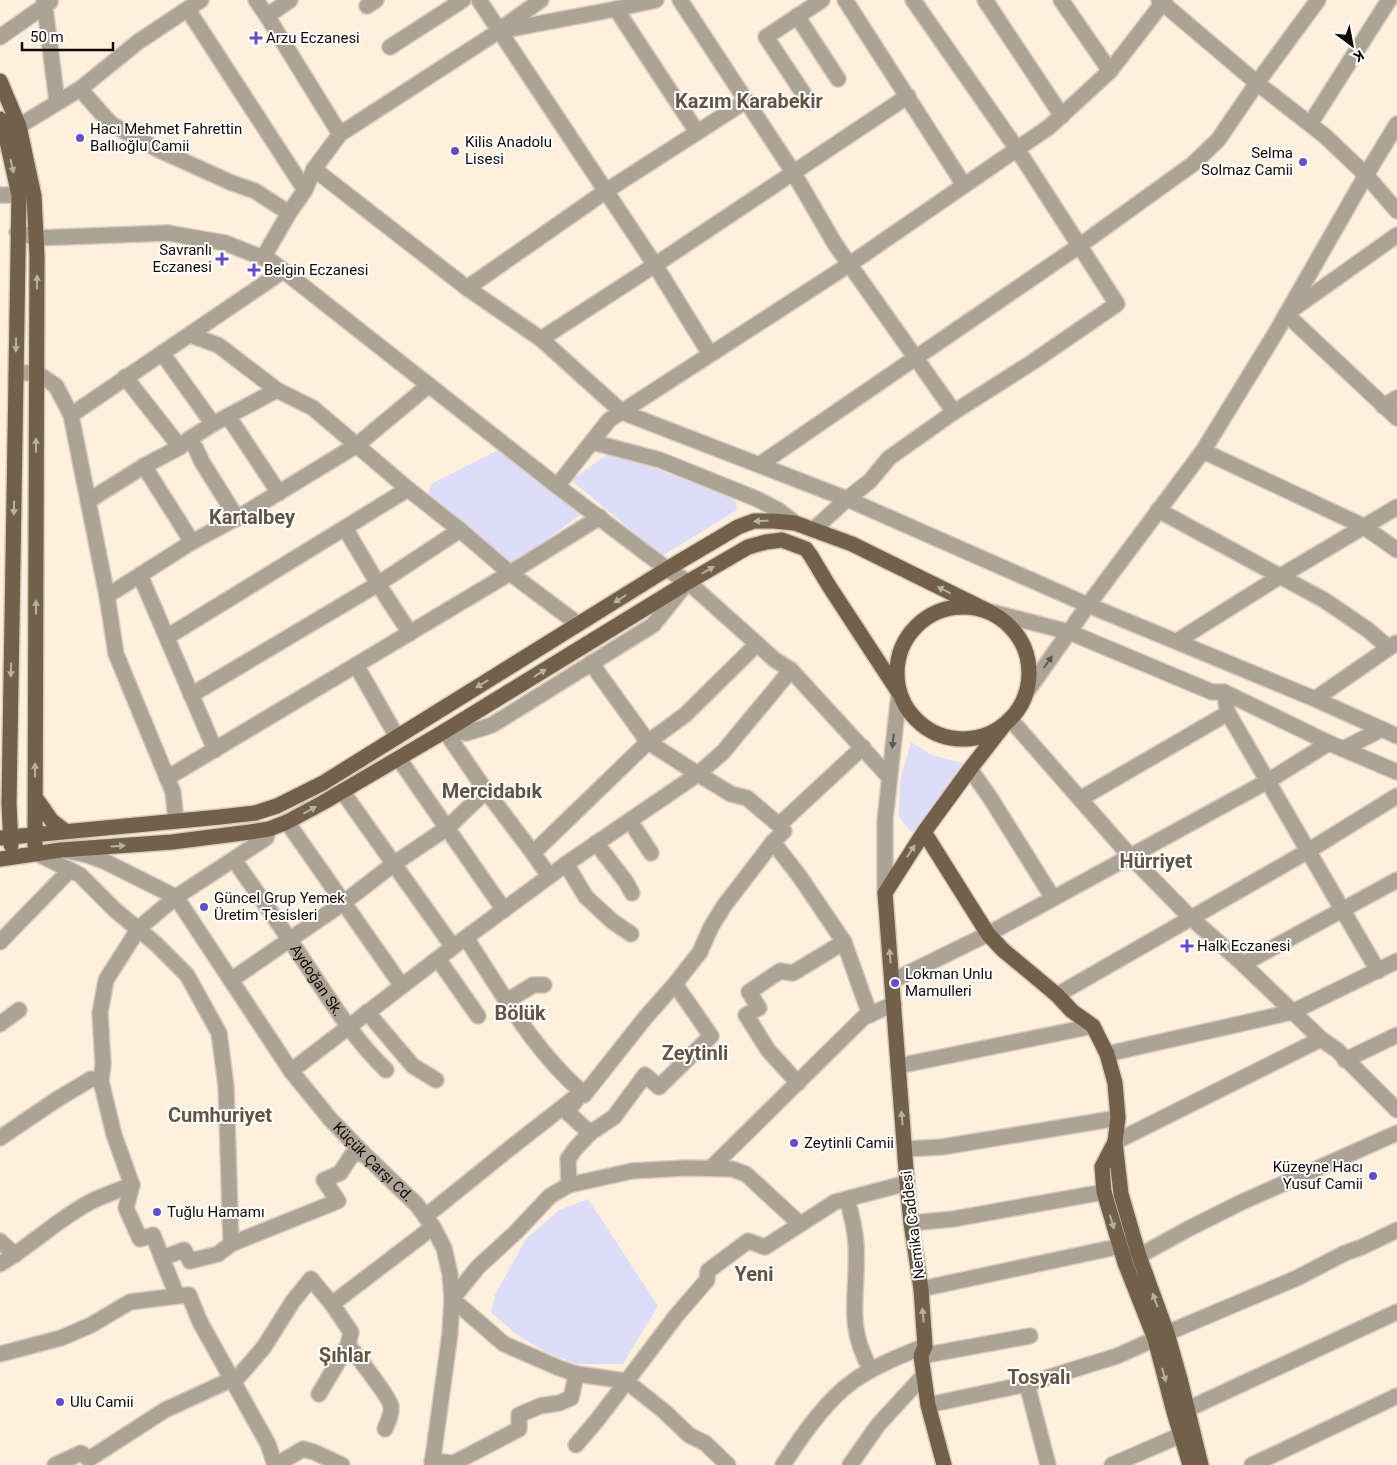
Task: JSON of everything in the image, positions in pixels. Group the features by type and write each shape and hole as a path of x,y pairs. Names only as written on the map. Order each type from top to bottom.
{"main road":[{"path":"0,81 19,126 34,196 36,238 34,835 36,854"},
{"path":"0,119 4,128 19,195 5,776 9,804 5,837 6,858 61,850 172,842 270,829 288,822 399,759 688,582 748,547 766,542 782,540 806,549 812,556 829,586 899,693 908,712 924,727 944,737 965,739 986,735 1007,721"},
{"path":"5,837 255,813 277,806 323,783 667,569 738,527 754,521 774,521 817,526 988,611 1006,623 1019,637 1027,655 1029,674 1026,693 1018,710 1007,721 970,769 924,832 885,893"},
{"path":"899,693 896,672 900,650 910,632 926,617 946,608 967,606 988,611"},
{"path":"35,797 52,821 65,831"},
{"path":"0,821 9,804"},
{"path":"924,832 988,934 1003,950 1057,995 1072,1011 1092,1026 1107,1054 1114,1083 1118,1118 1115,1142 1121,1194 1161,1336 1188,1409 1202,1465"},
{"name":"Nemika Caddesi","path":"885,893 907,1183 920,1289 924,1375 928,1404 944,1465"},
{"path":"1115,1142 1102,1167 1104,1192 1125,1263 1161,1336 1174,1412 1190,1465"}],"street":[{"path":"19,126 80,89 138,42 201,0"},
{"path":"256,0 340,134"},
{"path":"267,16 290,0"},
{"path":"390,47 462,0"},
{"path":"479,0 655,265 710,354"},
{"path":"263,258 289,213 305,190 314,169 340,134 499,31 542,0"},
{"path":"499,31 656,0"},
{"path":"680,0 793,172 835,244 954,412"},
{"path":"809,102 766,37 822,0"},
{"path":"845,0 964,185"},
{"path":"817,526 870,481 889,458 954,412 1031,363 1117,304 1017,149 914,0"},
{"path":"985,0 1062,116"},
{"path":"1061,0 1110,71"},
{"path":"759,465 1079,246 1194,164 1218,140 1318,0"},
{"path":"1310,124 1389,0"},
{"path":"557,486 609,420 850,264 1049,127 1110,71 1163,1 1257,83 1325,136 1366,175 1397,210"},
{"path":"0,37 47,2"},
{"path":"47,2 57,102"},
{"path":"616,9 697,132"},
{"path":"188,10 305,190"},
{"path":"797,16 838,79"},
{"path":"80,89 111,124 159,150 232,183 255,191 289,213"},
{"path":"541,339 908,96"},
{"path":"467,288 606,191 746,101"},
{"path":"1026,693 1203,451 1397,124"},
{"path":"314,169 467,288 541,339 622,412 759,465 1088,606 1315,699 1397,736"},
{"path":"0,195 19,195"},
{"path":"17,232 36,238 168,233 225,243 271,261 557,486 667,569 688,582 757,644 791,670 890,777"},
{"path":"1286,314 1397,236"},
{"path":"71,415 283,271"},
{"path":"1286,314 1397,418"},
{"path":"190,335 218,345 277,390 313,408 510,573 578,624"},
{"path":"162,353 213,424"},
{"path":"16,373 37,373 56,386 71,415 107,596 116,654 173,792 176,821"},
{"path":"125,378 184,443 196,449 237,518"},
{"path":"107,596 192,542 237,518 357,445 429,385"},
{"path":"88,501 213,424 277,390"},
{"path":"1383,406 1397,398"},
{"path":"228,416 279,493"},
{"path":"592,442 660,460 757,499 778,510 795,523"},
{"path":"1203,451 1363,526 1397,550"},
{"path":"144,466 192,542"},
{"path":"167,637 408,489"},
{"path":"1177,641 1279,577 1397,507"},
{"path":"1158,510 1324,600 1393,645 1315,699"},
{"path":"167,778 600,517"},
{"path":"345,528 410,633"},
{"path":"191,694 378,584 460,530"},
{"path":"140,575 215,750"},
{"path":"445,731 467,733 492,725 653,625 688,582"},
{"path":"988,611 1069,632 1212,692 1224,692 1336,746 1397,772"},
{"path":"533,853 648,742 684,715 757,644"},
{"path":"466,938 527,1032 546,1056 584,1095 700,952 711,927 724,906 773,842 784,831 780,825 747,798 731,794 648,742 591,663"},
{"path":"356,665 397,737"},
{"path":"291,1071 549,876 698,774 723,752 791,670"},
{"path":"1224,692 1228,713 1378,971"},
{"path":"885,893 885,820 899,693"},
{"path":"1080,799 1228,713"},
{"path":"1007,721 1130,856 1190,918 1244,964 1321,1039 1337,1050 1397,1110"},
{"path":"892,981 988,934 1268,781 1336,746 1382,729"},
{"path":"445,731 486,791 549,876"},
{"path":"780,825 863,747"},
{"path":"399,759 504,910"},
{"path":"970,769 1053,898"},
{"path":"231,980 343,903 394,863 447,828 486,791"},
{"path":"342,792 453,947"},
{"path":"1057,995 1308,850 1397,796"},
{"path":"630,821 651,853"},
{"path":"288,822 402,986"},
{"path":"177,1296 152,1235 140,1238 126,1208 132,1185 114,1135 101,1081 103,1064 100,1012 106,980 139,928 176,897 266,838 270,829"},
{"path":"773,842 800,877 844,942 870,1015"},
{"path":"596,843 626,882 632,893"},
{"path":"61,850 87,855 106,862 176,897"},
{"path":"36,854 80,875 115,910 156,944 187,975 219,1033 226,1086 231,1244"},
{"name":"Aydoğan Sk.","path":"234,860 348,1027 368,1052 386,1070"},
{"path":"566,864 586,897 612,921 631,934"},
{"path":"0,942 70,870"},
{"path":"1244,964 1397,880"},
{"name":"Küçük Çarşı Cd.","path":"176,897 291,1071 331,1120 417,1205 430,1221 444,1248 450,1274 452,1299 450,1333 432,1463"},
{"path":"798,1083 768,1050 746,1015 759,1008 750,992 780,971 793,973 844,942"},
{"path":"438,959 478,1016"},
{"path":"1107,1054 1292,1012 1397,962"},
{"path":"569,1186 568,1159 590,1133 614,1117 645,1075 659,1087 711,1036 675,984"},
{"path":"507,1001 533,985 544,985"},
{"path":"711,1168 864,1017 894,1004"},
{"path":"0,1024 19,1010"},
{"path":"367,1012 413,1066 436,1080"},
{"path":"898,1066 1092,1026"},
{"path":"1345,1060 1397,1035"},
{"path":"1115,1142 1321,1039"},
{"path":"0,1138 91,1079 101,1081"},
{"path":"582,1092 567,1112 590,1133"},
{"path":"332,1304 430,1221 510,1149 582,1092"},
{"path":"905,1149 942,1147 1118,1118"},
{"path":"1125,1263 1137,1250 1188,1229 1242,1202 1397,1132"},
{"path":"162,1258 184,1250 190,1261 218,1254 231,1244 338,1201 324,1180 340,1173 352,1155 363,1153"},
{"path":"725,1464 705,1443 689,1435 665,1412 626,1380 577,1374 504,1344 452,1299 478,1268 550,1196 569,1186 632,1171 686,1168 732,1169 746,1174 800,1224"},
{"path":"576,1445 676,1316 707,1280 708,1271 748,1241 764,1247 835,1202 907,1183"},
{"path":"0,1264 15,1255 56,1223 92,1201 132,1185"},
{"path":"911,1223 953,1218 1104,1192"},
{"path":"846,1198 856,1244 854,1324 860,1349 871,1370"},
{"path":"928,1404 1027,1384 1117,1356 1296,1278 1345,1253 1397,1230"},
{"path":"0,1241 15,1255"},
{"path":"920,1289 1120,1246 1137,1250"},
{"path":"54,1465 81,1453 89,1459 165,1410 239,1376 264,1347 293,1301 311,1279 332,1304 351,1332 348,1345 319,1394"},
{"path":"0,1354 61,1338 91,1325 130,1302 189,1295 200,1322 268,1444 275,1465 303,1450 314,1452 342,1465"},
{"path":"1188,1409 1397,1312"},
{"path":"783,1465 830,1402 852,1382 871,1370 923,1351 1030,1336"},
{"path":"348,1345 360,1358 391,1405 390,1419 385,1429"},
{"path":"432,1463 454,1463 519,1430 519,1415 540,1406 560,1403 572,1398 577,1374"},
{"path":"850,1465 878,1425 924,1375"},
{"path":"1027,1384 1048,1465"},
{"path":"1252,1465 1397,1396"},
{"path":"1112,1465 1181,1435"}],"shaded area":[{"path":"500,449 582,514 513,564 429,497 429,490 433,483"},
{"path":"611,452 732,497 736,502 737,510 662,556 571,480"},
{"path":"911,742 932,755 966,764 917,831 911,832 899,817 900,781"},
{"path":"588,1199 658,1306 623,1364 576,1364 546,1352 517,1335 491,1312 495,1295 526,1239 559,1210"}],"place":[{"name":"Arzu Eczanesi","path":"256,38"},
{"name":"Hacı Mehmet Fahrettin Ballıoğlu Camii","path":"80,138"},
{"name":"Kilis Anadolu Lisesi","path":"455,151"},
{"name":"Selma Solmaz Camii","path":"1303,162"},
{"name":"Savranlı Eczanesi","path":"222,259"},
{"name":"Belgin Eczanesi","path":"254,270"},
{"name":"Güncel Grup Yemek Üretim Tesisleri","path":"204,907"},
{"name":"Halk Eczanesi","path":"1187,946"},
{"name":"Lokman Unlu Mamulleri","path":"895,983"},
{"name":"Zeytinli Camii","path":"794,1143"},
{"name":"Küzeyne Hacı Yusuf Camii","path":"1373,1176"},
{"name":"Tuğlu Hamamı","path":"157,1212"},
{"name":"Ulu Camii","path":"60,1402"}],"district":[{"name":"Kazım Karabekir","path":"749,101"},
{"name":"Kartalbey","path":"252,517"},
{"name":"Mercidabık","path":"492,791"},
{"name":"Hürriyet","path":"1156,861"},
{"name":"Bölük","path":"520,1013"},
{"name":"Zeytinli","path":"695,1053"},
{"name":"Cumhuriyet","path":"220,1115"},
{"name":"Yeni","path":"754,1274"},
{"name":"Şıhlar","path":"345,1355"},
{"name":"Tosyalı","path":"1039,1377"}]}
